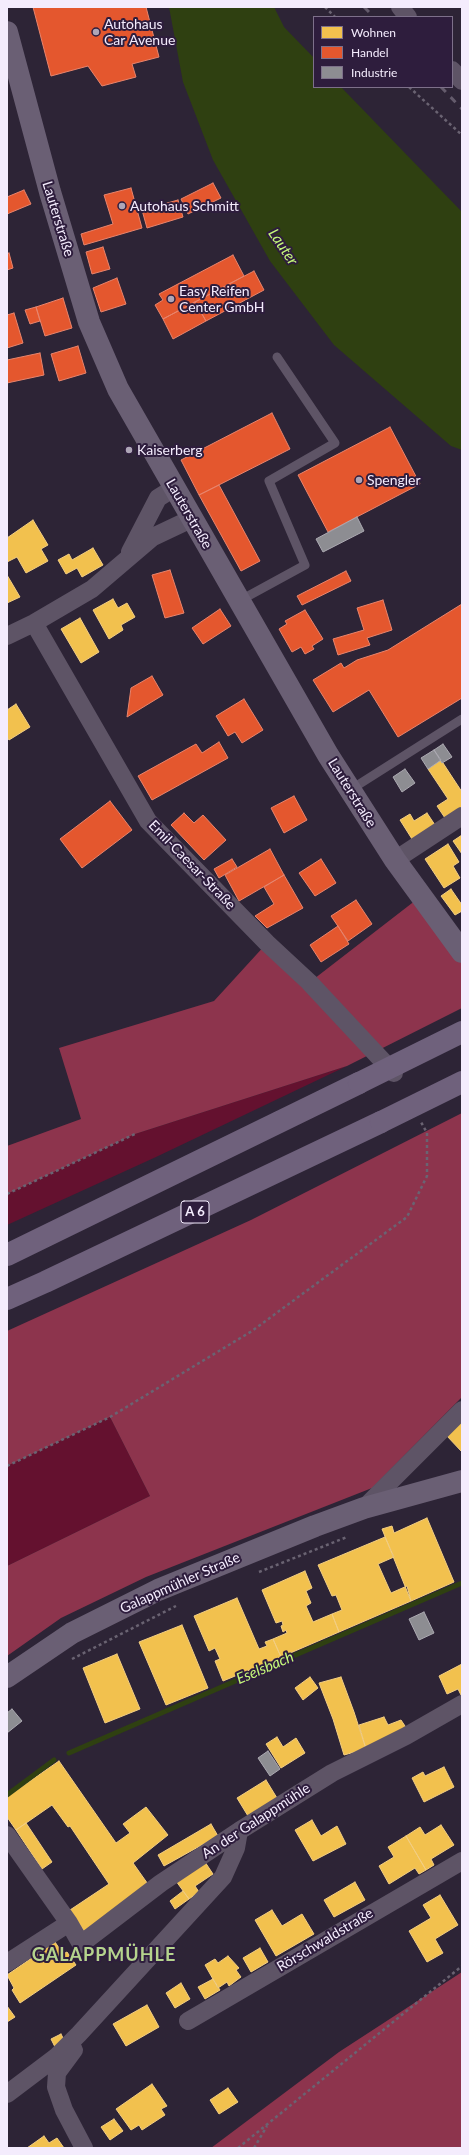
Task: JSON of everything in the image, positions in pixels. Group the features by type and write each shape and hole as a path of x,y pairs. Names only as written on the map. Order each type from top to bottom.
{"highway":[{"path":"7,1255 462,1032"},
{"name":"A 6","path":"7,1299 381,1122 462,1082"}],"main road":[{"name":"Lauterstraße","path":"7,32 50,192 89,322 118,389 239,602 350,790 395,860 462,952"},
{"name":"Galappmühler Straße","path":"7,1677 72,1633 158,1590 286,1537 364,1508 462,1481"}],"street":[{"path":"400,7 407,16"},
{"path":"453,71 462,82"},
{"path":"126,559 158,498 174,488"},
{"path":"7,636 34,623 92,589 126,559 153,538 192,519"},
{"name":"Emil-Caesar-Straße","path":"34,623 148,821 267,943 310,982 394,1073"},
{"path":"395,860 462,816"},
{"name":"Galappmühler Straße","path":"364,1508 462,1410"},
{"name":"An der Galappmühle","path":"7,1835 69,1922 81,1944 161,1883 239,1831 332,1773 406,1736 462,1704"},
{"path":"7,2094 56,2057 80,2034 223,1877 236,1848 239,1831"},
{"name":"Rörschwaldstraße","path":"188,2021 462,1861"},
{"path":"7,1963 69,1922"},
{"path":"80,2034 74,2049 58,2074 56,2087 64,2110 84,2148"}],"lane":[{"path":"239,602 305,565 269,481 335,443 277,357"},
{"path":"350,790 462,719"}],"path":[{"path":"324,7 334,16"},
{"path":"410,88 462,135"},
{"path":"7,1466 110,1417 252,1331 406,1217 427,1176 427,1133 420,1120"},
{"path":"7,1194 135,1134"},
{"path":"256,1573 349,1536"},
{"path":"70,1659 177,1605"},
{"path":"238,2148 462,1966"},
{"path":"254,2148 268,2124"}],"shaded area":[{"path":"416,900 462,962 462,1008 347,1066 135,1134 7,1194 7,1146 81,1119 59,1048 214,1001 267,943 310,982"},
{"path":"347,1066 156,1157 7,1225 7,1194 135,1134"},
{"path":"462,1113 462,1397 372,1488 146,1577 61,1618 7,1656 7,1566 150,1496 110,1417 7,1466 7,1331 251,1220"},
{"path":"110,1417 150,1496 7,1566 7,1466"},
{"path":"462,1972 462,2148 211,2148 339,2052"}],"water":[{"name":"Lauter","path":"169,7 274,7 284,27 313,57 313,88 342,88 462,212 462,450 451,446 334,345 270,261 213,160 183,82"}],"building: Wohnen":[{"path":"33,520 48,545 41,549 48,561 26,573 17,557 7,562 7,538"},
{"path":"93,548 103,565 82,577 77,568 66,574 58,560 69,554 72,560"},
{"path":"7,575 20,597 7,603"},
{"path":"113,599 118,608 127,603 135,617 121,625 123,630 109,639 93,610"},
{"path":"80,618 99,652 81,663 61,629"},
{"path":"16,704 30,727 9,740 7,737 7,710"},
{"path":"441,760 462,792 462,807 445,818 437,806 448,799 428,769"},
{"path":"427,813 435,825 412,839 400,820 410,814 414,821"},
{"path":"462,835 462,854 453,841"},
{"path":"448,844 459,862 453,866 460,878 444,888 425,859"},
{"path":"451,889 462,905 462,911 455,915 441,896"},
{"path":"462,1420 462,1452 446,1435"},
{"path":"427,1518 454,1582 411,1601 382,1529 392,1526 394,1533"},
{"path":"385,1537 394,1557 378,1564 391,1593 407,1586 411,1601 339,1632 332,1614 342,1610 336,1595 332,1596 318,1565"},
{"path":"305,1571 312,1588 306,1591 311,1603 306,1606 313,1622 332,1614 339,1632 281,1657 273,1639 287,1633 286,1630 283,1632 281,1626 283,1625 282,1621 276,1623 262,1590"},
{"path":"237,1598 259,1649 267,1646 265,1642 273,1639 281,1657 223,1681 215,1661 220,1659 215,1648 209,1651 194,1616"},
{"path":"182,1625 208,1688 166,1705 139,1642"},
{"path":"117,1654 140,1709 105,1723 83,1668"},
{"path":"462,1664 462,1697 458,1689 447,1694 439,1676"},
{"path":"310,1677 318,1688 303,1700 295,1688"},
{"path":"341,1677 366,1749 344,1755 333,1719 319,1683"},
{"path":"384,1717 388,1725 401,1720 407,1729 366,1749 359,1725"},
{"path":"277,1737 283,1747 296,1738 305,1753 281,1768 266,1744"},
{"path":"59,1761 116,1843 130,1833 123,1824 146,1807 168,1835 133,1863 150,1887 84,1931 70,1910 109,1884 70,1826 68,1827 52,1805 16,1830 7,1817 7,1797"},
{"path":"444,1767 454,1787 424,1802 412,1778 423,1772 425,1776"},
{"path":"266,1780 277,1798 248,1816 237,1798"},
{"path":"312,1820 321,1836 337,1826 346,1844 313,1861 295,1830"},
{"path":"26,1823 52,1862 42,1869 16,1830"},
{"path":"211,1824 218,1836 164,1866 158,1855"},
{"path":"441,1825 454,1845 431,1859 434,1865 426,1870 406,1836 420,1827 425,1835"},
{"path":"406,1836 426,1870 419,1874 415,1868 389,1884 379,1866 394,1857 388,1847"},
{"path":"205,1862 213,1874 195,1886 199,1892 189,1899 176,1881"},
{"path":"355,1882 365,1900 334,1917 324,1900"},
{"path":"183,1891 189,1899 175,1909 170,1901"},
{"path":"440,1895 458,1925 435,1939 443,1953 427,1962 409,1931 431,1918 423,1905"},
{"path":"272,1910 282,1926 302,1914 314,1934 276,1956 255,1920"},
{"path":"55,1942 63,1954 67,1952 76,1965 20,2003 12,1990 14,1988 7,1975"},
{"path":"260,1948 268,1962 251,1972 243,1958"},
{"path":"228,1956 239,1968 236,1970 241,1977 229,1986 227,1982 218,1988 205,1965 215,1959 218,1963"},
{"path":"213,1979 220,1990 205,1999 198,1987"},
{"path":"181,1983 190,1999 175,2008 166,1993"},
{"path":"147,2005 159,2027 126,2046 113,2024"},
{"path":"7,2006 15,2017 7,2022"},
{"path":"61,2034 65,2042 55,2047 51,2039"},
{"path":"152,2084 167,2106 161,2109 165,2115 142,2130 139,2125 131,2130 116,2109"},
{"path":"228,2088 238,2102 219,2114 210,2100"},
{"path":"114,2119 123,2131 110,2140 101,2127"},
{"path":"44,2136 49,2143 57,2138 64,2148 27,2148"}],"building: Handel":[{"name":"Autohaus Car Avenue","path":"33,7 146,7 159,57 132,64 136,77 102,86 88,66 51,76"},
{"path":"213,183 221,198 188,214 181,199"},
{"name":"Autohaus Schmitt","path":"131,188 142,228 84,245 81,234 113,224 104,195"},
{"path":"24,190 31,204 7,214 7,197"},
{"path":"178,200 183,217 147,228 142,210"},
{"path":"103,247 110,269 92,274 86,252"},
{"path":"9,253 13,268 7,270 7,254"},
{"path":"233,255 244,276 163,319 155,305 163,300 159,294"},
{"path":"254,271 264,290 206,321 195,302"},
{"path":"117,278 126,304 101,312 93,288"},
{"path":"63,298 72,328 45,336 36,307"},
{"path":"195,302 206,321 173,339 163,319"},
{"path":"36,307 40,321 30,324 25,310"},
{"path":"14,313 23,343 7,348 7,315"},
{"path":"78,346 86,373 59,381 51,354"},
{"path":"40,353 44,375 7,383 7,360"},
{"path":"272,413 290,449 199,495 181,460"},
{"name":"Spengler","path":"390,427 420,484 328,532 298,475"},
{"path":"219,485 260,561 241,571 199,495"},
{"path":"170,570 184,613 165,618 152,575"},
{"path":"346,571 351,581 302,605 297,596"},
{"path":"383,600 392,630 367,638 370,645 338,655 333,639 364,630 357,608"},
{"path":"462,604 462,698 398,737 369,690 333,712 313,680 341,663 344,668 357,660 388,650"},
{"path":"220,609 231,626 203,644 192,628"},
{"path":"305,610 323,639 312,646 314,649 305,654 301,647 292,652 279,629 287,624 285,621"},
{"path":"152,676 163,695 127,717 131,688"},
{"path":"244,699 263,730 242,743 235,732 228,736 216,716"},
{"path":"219,742 228,758 152,800 138,776 196,744 202,753"},
{"path":"294,796 307,820 284,833 271,808"},
{"path":"110,801 132,830 82,868 60,839"},
{"path":"184,813 194,823 203,815 226,840 204,860 171,825"},
{"path":"270,849 284,875 239,901 225,875"},
{"path":"232,859 237,867 219,878 214,869"},
{"path":"321,859 336,883 315,896 299,873"},
{"path":"284,875 303,908 267,928 255,916 274,904 264,887"},
{"path":"356,900 372,924 348,941 331,916"},
{"path":"338,926 349,944 321,962 310,945"}],"building: Industrie":[{"path":"357,517 364,531 323,552 316,539"},
{"path":"443,744 452,757 442,763 434,750"},
{"path":"434,750 441,760 428,769 421,758"},
{"path":"405,769 415,783 402,792 393,777"},
{"path":"424,1612 434,1633 419,1640 409,1619"},
{"path":"12,1709 22,1721 7,1733 7,1713"},
{"path":"268,1751 280,1769 270,1776 258,1758"}],"waterway":[{"name":"Eselsbach","path":"69,1753 462,1583"},
{"name":"Eselsbach","path":"7,1795 54,1760"}],"railway":[{"path":"364,7 373,16"},
{"path":"442,88 462,109"}],"place":[{"name":"Autohaus Car Avenue","path":"96,32"},
{"name":"Autohaus Schmitt","path":"122,206"},
{"name":"Easy Reifen Center GmbH","path":"171,299"},
{"name":"Kaiserberg","path":"129,450"},
{"name":"Spengler","path":"359,480"}],"district":[{"name":"GALAPPMÜHLE","path":"104,1955"}]}
